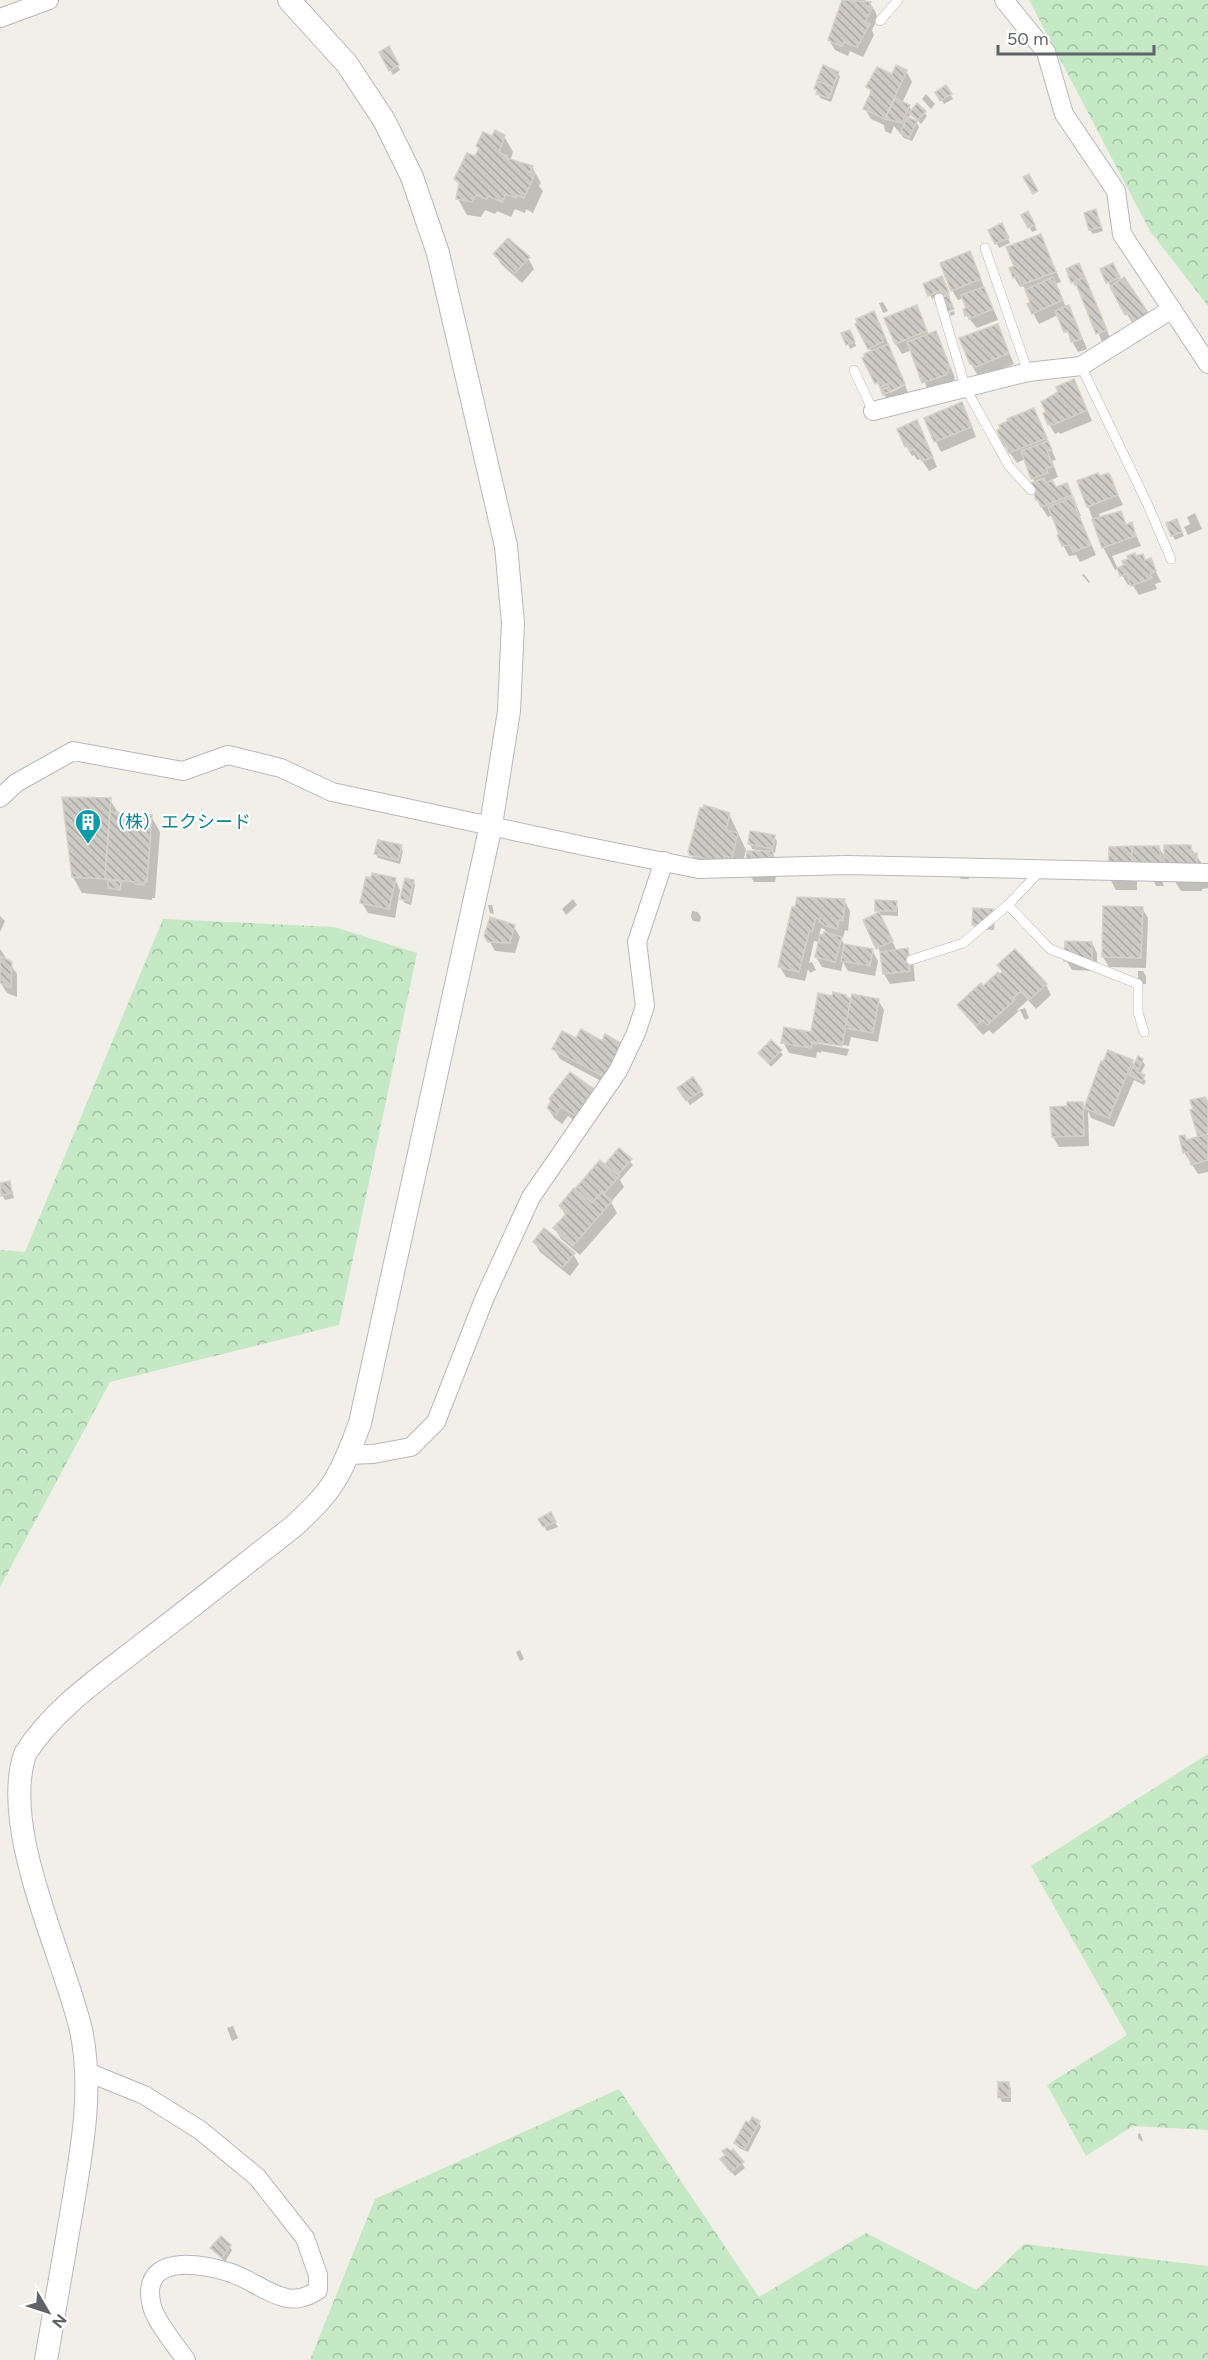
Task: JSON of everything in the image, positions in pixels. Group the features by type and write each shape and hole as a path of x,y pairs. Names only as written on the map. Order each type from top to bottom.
{"street":[{"path":"0,18 49,0"},
{"path":"46,2360 81,2159 86,2113 86,2071 81,2030 24,1879 11,1810 15,1778 24,1755 48,1725 78,1696 294,1526 318,1502 335,1480 347,1455 360,1422 491,825 509,711 513,623 506,546 438,253 412,177 384,120 347,64 289,0"},
{"path":"1004,0 1046,52 1064,114 1116,191 1122,234 1208,364"},
{"path":"873,411 1028,372 1081,366 1172,309"},
{"path":"0,798 16,783 73,751 183,771 228,755 281,768 332,792 699,869 847,865 1208,873"},
{"path":"347,1455 373,1454 411,1447 436,1422 485,1297 531,1197 618,1071 636,1033 645,1006 637,942 664,861"},
{"path":"86,2071 144,2095 200,2130 257,2177 305,2238 318,2275 318,2290 308,2297 284,2298 230,2272 199,2264 177,2265 157,2274 150,2290 156,2317 186,2360"}],"lane":[{"path":"880,21 898,0"},
{"path":"985,248 1028,372"},
{"path":"939,298 966,389 1009,466 1031,490"},
{"path":"1081,366 1147,502 1171,559"},
{"path":"854,370 873,411"},
{"path":"911,960 963,943 1008,905 1041,870"},
{"path":"1008,905 1050,949 1138,984 1137,1012 1144,1032"}],"green space":[{"path":"1029,0 1208,0 1208,306 1150,231"},
{"path":"163,919 334,927 417,953 339,1325 110,1382 0,1587 0,1250 25,1252"},
{"path":"1208,1754 1208,2130 1133,2126 1086,2156 1047,2085 1127,2035 1031,1866"},
{"path":"619,2089 759,2297 866,2233 977,2290 1024,2244 1208,2266 1208,2360 310,2360 375,2199"}],"building":[{"path":"842,0 871,2 869,6 872,8 865,22 870,24 857,47 844,42 842,47 828,40"},
{"path":"389,46 399,65 389,71 379,52"},
{"path":"823,65 839,72 833,87 817,81"},
{"path":"896,65 907,70 885,119 863,109 872,90 866,87 877,67 892,74"},
{"path":"817,81 833,87 829,98 816,94 817,90 814,89"},
{"path":"946,85 952,94 940,101 935,92"},
{"path":"895,98 910,105 902,123 885,119"},
{"path":"917,103 926,111 918,120 909,113"},
{"path":"907,117 917,121 909,138 900,133"},
{"path":"495,130 505,135 499,152 507,156 506,158 533,166 530,172 535,174 524,198 506,194 502,202 488,196 486,199 476,195 472,202 456,199 459,183 454,179 467,153 475,156 479,148 476,146 483,132 492,136"},
{"path":"1029,174 1038,191 1033,194 1023,177"},
{"path":"1096,209 1101,227 1089,230 1084,213"},
{"path":"1028,211 1035,225 1028,228 1021,215"},
{"path":"1002,223 1009,238 995,244 988,230"},
{"path":"1041,234 1056,272 1021,285 1018,276 1013,278 1009,268 1014,266 1006,247"},
{"path":"508,238 530,257 515,273 493,254"},
{"path":"970,251 981,279 951,291 940,263"},
{"path":"1079,263 1085,277 1071,283 1066,269"},
{"path":"1113,263 1120,277 1106,283 1100,269"},
{"path":"942,276 949,293 943,296 941,290 928,296 923,284"},
{"path":"1053,277 1063,300 1032,314 1027,304 1030,302 1025,290"},
{"path":"1085,277 1107,330 1096,334 1075,281"},
{"path":"1124,277 1149,314 1135,323 1129,313 1125,315 1110,287"},
{"path":"984,287 993,309 969,319 968,314 965,316 963,309 966,308 961,295"},
{"path":"948,295 954,309 947,312 941,298"},
{"path":"917,305 927,331 895,344 884,318"},
{"path":"1069,305 1082,339 1071,342 1068,331 1064,332 1055,311"},
{"path":"874,311 885,337 882,339 883,342 868,349 855,324 856,319"},
{"path":"998,324 1009,353 976,367 970,364 959,338"},
{"path":"850,330 855,342 846,345 841,333"},
{"path":"936,331 950,367 946,375 922,383 907,342"},
{"path":"888,344 905,384 883,395 881,390 889,387 888,384 880,387 878,382 875,384 862,358 865,357 864,354"},
{"path":"1074,379 1087,410 1048,425 1043,413 1046,412 1041,402 1058,392 1056,387"},
{"path":"962,402 972,427 934,442 924,418"},
{"path":"1034,408 1047,438 1009,453 997,430 1000,429 999,425 1008,421 1007,419"},
{"path":"917,420 933,457 922,461 914,449 910,451 907,445 905,447 897,429"},
{"path":"1048,441 1052,450 1047,451 1053,466 1046,469 1048,473 1031,479 1021,451"},
{"path":"1098,473 1100,476 1108,473 1110,475 1118,495 1087,507 1077,481"},
{"path":"1044,478 1046,483 1052,480 1056,487 1067,483 1072,495 1041,507 1036,500 1031,483"},
{"path":"1073,497 1091,545 1073,552 1070,545 1062,546 1048,507"},
{"path":"1121,511 1126,525 1132,522 1136,536 1102,548 1092,519"},
{"path":"1177,519 1182,532 1171,536 1166,523"},
{"path":"1135,553 1136,556 1143,554 1145,560 1151,558 1156,571 1150,574 1152,578 1131,586 1127,574 1120,576 1117,568 1124,565 1122,561 1128,559 1127,556"},
{"name":"（株）エクシード","path":"62,797 111,798 105,879 72,877"},
{"path":"704,805 730,813 726,830 738,833 732,858 724,856 722,863 690,855 688,852 700,808"},
{"path":"110,812 152,815 147,882 144,882 144,885 105,879"},
{"path":"750,831 775,835 773,849 748,844"},
{"path":"378,840 402,845 398,860 374,854"},
{"path":"1164,845 1191,845 1191,854 1197,853 1197,881 1164,867"},
{"path":"1132,846 1132,880 1108,880 1109,847"},
{"path":"1132,846 1159,846 1162,864 1132,864"},
{"path":"747,851 773,851 773,864 746,872"},
{"path":"372,873 396,878 389,909 360,903 366,877 371,878"},
{"path":"405,878 414,880 409,901 400,899"},
{"path":"108,880 121,881 120,890 108,888"},
{"path":"797,897 845,899 843,921 839,920 837,929 823,925 819,922 820,919 816,918 812,932 809,932 799,972 778,967 792,907 795,907"},
{"path":"875,900 897,901 896,911 875,911"},
{"path":"1103,906 1143,907 1141,958 1102,957"},
{"path":"973,908 993,909 992,926 972,925"},
{"path":"879,912 893,941 876,949 863,920"},
{"path":"490,917 515,925 510,943 488,942 484,936"},
{"path":"824,932 842,937 835,962 815,957 820,934 823,935"},
{"path":"1065,941 1092,942 1092,961 1064,961"},
{"path":"844,944 873,949 870,966 841,961"},
{"path":"908,948 910,971 883,974 880,952"},
{"path":"1015,949 1047,984 1029,1000 997,965"},
{"path":"0,956 12,962 11,988 0,983"},
{"path":"1003,971 1021,991 1013,998 1015,1000 987,1025 983,1020 976,1026 957,1005 981,983 983,986 998,972 1000,974"},
{"path":"833,992 846,995 851,999 842,1046 816,1042 816,1044 812,1043 811,1048 781,1043 784,1027 811,1032 818,993 832,996"},
{"path":"852,994 879,999 873,1033 845,1028"},
{"path":"581,1029 602,1041 605,1034 626,1046 608,1079 552,1049 562,1031 576,1038"},
{"path":"771,1040 782,1050 768,1063 758,1053"},
{"path":"1108,1050 1133,1060 1109,1118 1084,1108 1101,1061 1103,1062"},
{"path":"1138,1056 1143,1059 1137,1072 1145,1075 1142,1081 1129,1075"},
{"path":"570,1072 594,1089 581,1108 584,1110 579,1118 561,1107 556,1115 547,1108 551,1101 549,1099"},
{"path":"693,1077 702,1090 686,1101 677,1088"},
{"path":"1205,1097 1208,1102 1208,1134 1198,1137 1190,1110 1193,1109 1190,1100"},
{"path":"1067,1102 1083,1102 1084,1136 1052,1137 1050,1107 1067,1106"},
{"path":"1208,1134 1208,1160 1191,1165 1188,1152 1183,1153 1179,1136 1185,1135 1186,1140"},
{"path":"619,1148 632,1159 618,1175 605,1164"},
{"path":"600,1160 619,1176 604,1194 602,1192 592,1203 575,1189"},
{"path":"10,1181 12,1193 1,1196 0,1183"},
{"path":"574,1188 592,1203 602,1192 612,1201 573,1246 553,1228 567,1213 559,1206"},
{"path":"544,1228 575,1253 563,1267 533,1242"},
{"path":"551,1512 556,1522 543,1527 538,1519"},
{"path":"998,2082 1009,2082 1010,2097 998,2098"},
{"path":"752,2117 760,2121 745,2149 734,2143 746,2121 749,2123"},
{"path":"727,2148 731,2151 733,2149 744,2162 731,2172 720,2159 725,2155 722,2151"},
{"path":"221,2236 231,2245 222,2258 210,2248"}],"place":[{"name":"（株）エクシード","path":"88,845"}]}
